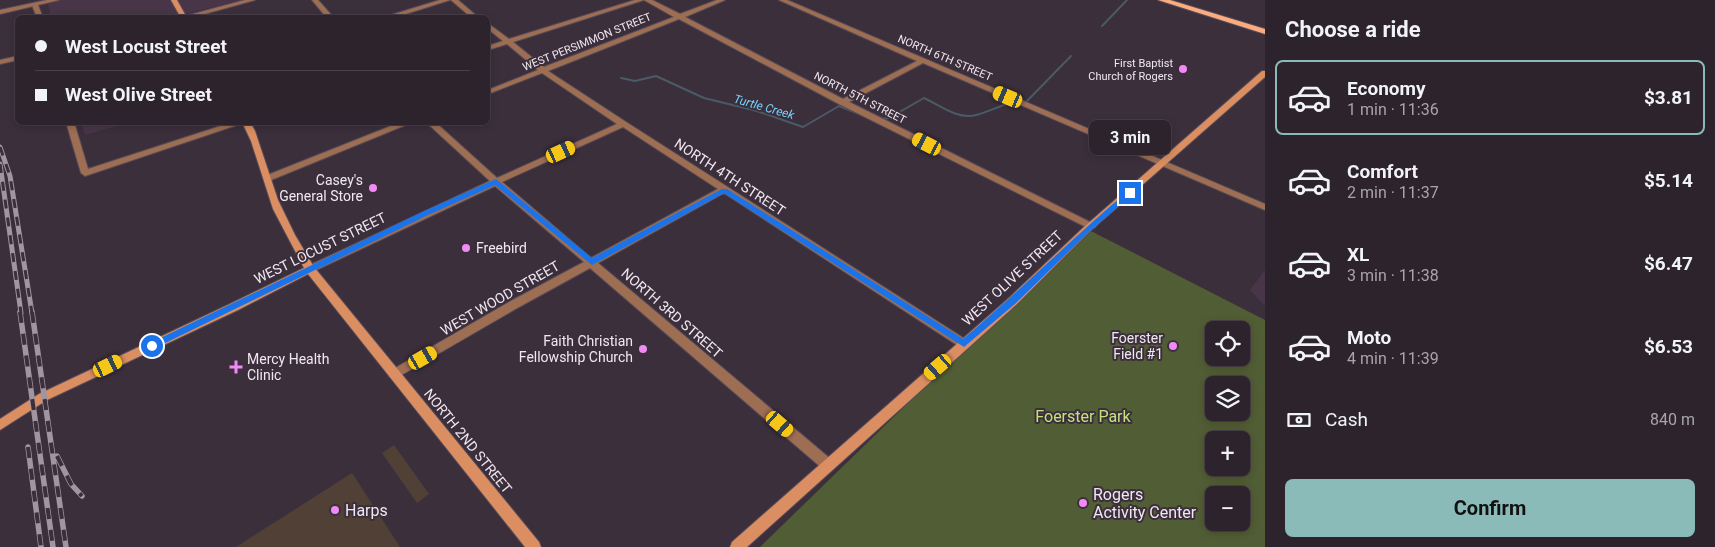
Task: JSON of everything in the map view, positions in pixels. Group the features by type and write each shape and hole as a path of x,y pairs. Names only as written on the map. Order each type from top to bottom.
{"main road":[{"path":"174,0 182,15"},
{"path":"1162,0 1265,32"},
{"name":"WEST OLIVE STREET","path":"737,547 1014,301 1091,226 1164,164 1265,73"},
{"name":"NORTH 2ND STREET","path":"248,125 257,144 274,199 291,238 310,269 534,547"},
{"name":"WEST LOCUST STREET","path":"0,425 33,402 310,269"}],"street":[{"path":"0,12 33,2 56,0"},
{"path":"191,15 252,0"},
{"path":"315,0 328,15"},
{"path":"394,15 447,0"},
{"path":"454,0 472,15"},
{"path":"490,47 641,0"},
{"name":"NORTH 5TH STREET","path":"647,0 842,102 1091,226"},
{"name":"WEST PERSIMMON STREET","path":"490,91 722,0"},
{"name":"NORTH 6TH STREET","path":"782,0 1265,207"},
{"path":"33,2 39,15"},
{"name":"NORTH 4TH STREET","path":"490,28 544,71 623,124 964,344"},
{"path":"0,62 15,59"},
{"path":"842,102 922,61"},
{"name":"WEST LOCUST STREET","path":"310,269 623,124"},
{"path":"71,125 85,173 233,125"},
{"path":"268,178 401,125"},
{"name":"NORTH 3RD STREET","path":"433,125 496,182 828,465"},
{"name":"WEST WOOD STREET","path":"394,374 724,190"}],"shaded area":[{"path":"47,0 241,0 181,15 51,15"},
{"path":"82,125 120,125 85,135"},
{"path":"1265,270 1265,306 1250,290"}],"green space":[{"name":"Foerster Park","path":"1087,229 1265,320 1265,547 760,547"}],"building":[{"path":"394,445 429,494 417,503 382,453"},
{"name":"Harps","path":"352,473 400,547 236,547"}],"waterway":[{"name":"Turtle Creek","path":"1102,26 1127,0"},
{"name":"Turtle Creek","path":"1027,101 1071,56"},
{"name":"Turtle Creek","path":"621,78 635,81 656,76 704,98 757,111 803,127 839,106 872,119"},
{"name":"Turtle Creek","path":"881,119 889,118 924,98 956,114 969,116 1010,103"}],"railway":[{"path":"0,147 10,176 32,313"},
{"path":"0,164 21,313"},
{"path":"20,312 53,547"},
{"path":"32,312 66,547"},
{"path":"28,447 41,547"},
{"path":"57,456 71,484 82,496"}],"place":[{"name":"First Baptist Church of Rogers","path":"1183,69"},
{"name":"Casey's General Store","path":"373,188"},
{"name":"Freebird","path":"466,248"},
{"name":"Foerster Field #1","path":"1173,346"},
{"name":"Faith Christian Fellowship Church","path":"643,349"},
{"name":"Mercy Health Clinic","path":"236,367"},
{"name":"Rogers Activity Center","path":"1083,503"},
{"name":"Harps","path":"335,510"}],"route":[{"path":"152,346 425,214 496,182 592,262 724,190 964,344 1014,301 1087,229 1130,193"}]}
